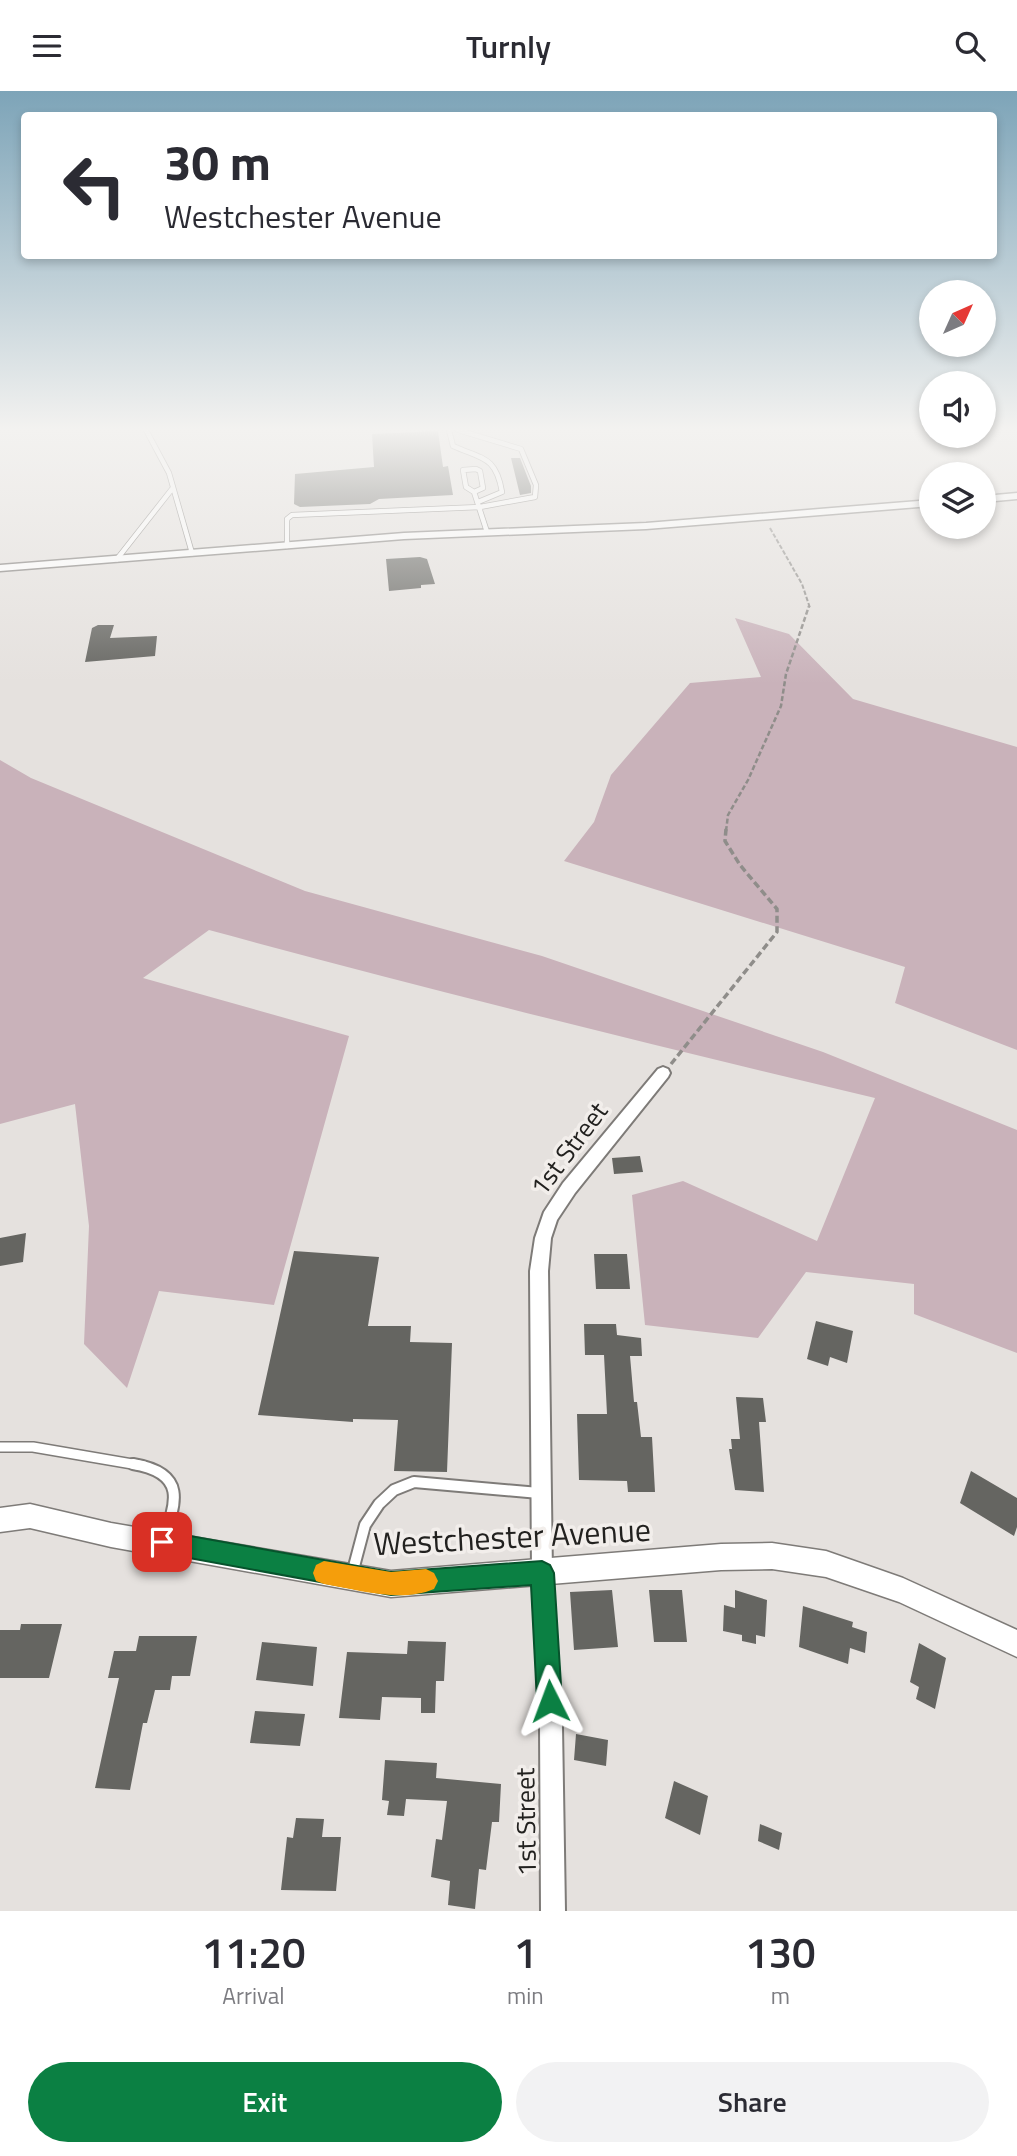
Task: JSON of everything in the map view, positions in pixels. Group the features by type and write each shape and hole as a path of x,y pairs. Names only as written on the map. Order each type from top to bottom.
{"street":[{"path":"0,568 487,532 646,526 788,515"},
{"name":"1st Street","path":"553,1911 551,1726 542,1573 539,1271 543,1238 550,1217 569,1188 663,1073"},
{"name":"Westchester Avenue","path":"0,1520 30,1516 111,1535 391,1584 721,1557 772,1556 825,1564 904,1591 1017,1644"}],"lane":[{"path":"117,559 152,515"},
{"path":"180,515 192,553"},
{"path":"287,546 287,519 293,515"},
{"path":"482,515 487,532"},
{"path":"0,1447 33,1447 150,1467 165,1474 176,1492 176,1501 162,1542"},
{"path":"351,1578 365,1525 379,1504 394,1490 414,1482 541,1493"}],"path":[{"path":"663,1073 777,932 777,909 740,865 725,841 728,815 748,780 781,706 786,674 810,609 802,584 763,517"}],"shaded area":[{"path":"735,618 789,634 853,699 1017,747 1017,1050 895,1003 905,967 564,861 594,822 611,775 690,683 761,677"},
{"path":"0,760 31,778 305,891 542,956 823,1052 1017,1130 1017,1353 914,1314 914,1284 806,1272 758,1338 645,1325 632,1195 683,1181 817,1241 875,1098 541,1017 209,930 143,978 349,1036 274,1305 159,1291 127,1388 84,1344 89,1226 75,1104 0,1124"}],"building":[{"path":"386,559 427,559 435,584 389,591"},
{"path":"98,625 114,625 110,638 157,636 155,656 85,662 92,628"},
{"path":"640,1156 643,1172 614,1174 612,1158"},
{"path":"26,1233 23,1262 0,1266 0,1238"},
{"path":"294,1251 379,1257 368,1326 411,1326 410,1342 452,1343 447,1472 394,1471 398,1420 353,1419 353,1422 258,1415"},
{"path":"594,1254 627,1254 630,1289 596,1289"},
{"path":"816,1321 853,1331 847,1363 830,1357 828,1366 807,1359"},
{"path":"584,1324 616,1324 617,1335 641,1338 642,1356 630,1356 634,1402 637,1402 641,1437 652,1437 655,1492 628,1492 627,1481 579,1480 577,1414 607,1414 604,1355 585,1355"},
{"path":"736,1397 763,1398 766,1422 759,1422 764,1492 735,1490 729,1449 732,1449 731,1439 740,1439"},
{"path":"971,1471 1017,1498 1017,1527 1014,1536 960,1503"},
{"path":"612,1590 618,1647 574,1650 570,1592"},
{"path":"649,1590 682,1590 687,1642 654,1642"},
{"path":"735,1590 767,1600 765,1637 756,1635 756,1644 742,1641 742,1635 723,1631 724,1605 735,1608"},
{"path":"803,1606 853,1622 852,1627 867,1632 865,1653 850,1648 848,1664 799,1647"},
{"path":"21,1624 62,1624 49,1678 0,1678 0,1630 20,1630"},
{"path":"139,1636 197,1636 190,1676 172,1676 170,1690 155,1690 147,1723 143,1723 130,1790 95,1788 119,1678 108,1678 114,1651 136,1651"},
{"path":"408,1641 446,1642 444,1681 436,1681 435,1713 421,1713 421,1698 382,1697 380,1720 339,1718 347,1652 407,1654"},
{"path":"262,1642 317,1647 313,1686 256,1680"},
{"path":"919,1643 946,1658 935,1709 916,1699 919,1687 910,1682"},
{"path":"255,1711 305,1714 300,1746 250,1743"},
{"path":"576,1734 608,1740 606,1766 574,1760"},
{"path":"385,1760 437,1763 436,1778 501,1784 499,1822 492,1822 486,1870 479,1869 475,1909 448,1905 450,1881 431,1877 436,1839 442,1840 447,1801 406,1799 404,1816 387,1815 389,1801 382,1800"},
{"path":"674,1781 708,1796 700,1835 665,1818"},
{"path":"296,1818 324,1819 322,1837 341,1837 336,1891 281,1890 287,1837 293,1838"},
{"path":"760,1824 782,1833 779,1850 758,1841"}],"slow traffic":[{"path":"324,1573 391,1584 426,1581"}],"route":[{"path":"162,1542 391,1584 542,1573 550,1701"}]}
